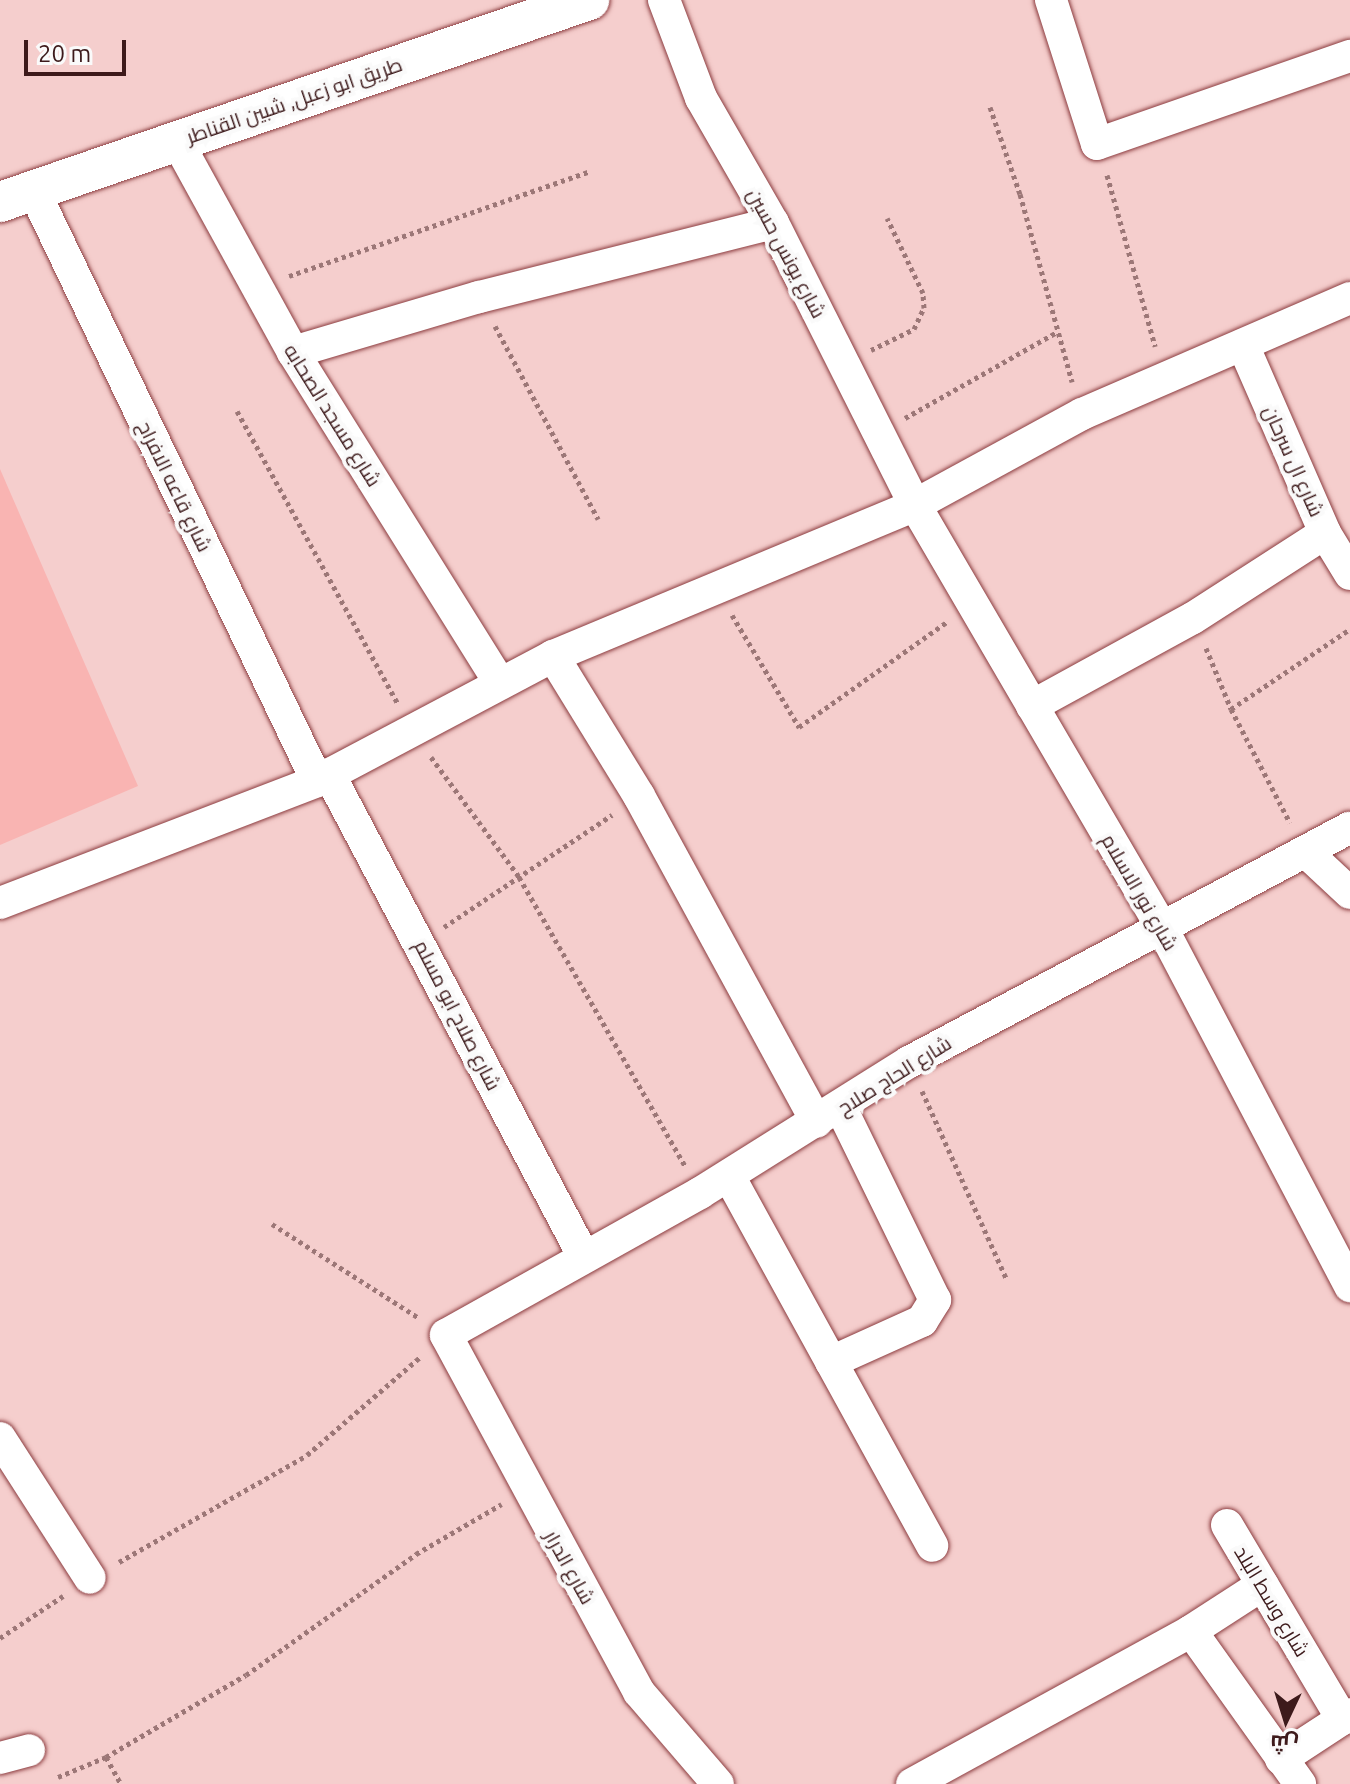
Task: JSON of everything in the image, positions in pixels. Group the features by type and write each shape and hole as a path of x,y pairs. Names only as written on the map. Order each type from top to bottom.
{"street":[{"name":"طريق ابو زعبل, شبين القناطر","path":"17,196 589,0"},
{"name":"شارع يونس حسين","path":"664,0 701,98 773,223 881,432 915,505"},
{"path":"1051,0 1097,144 1350,56"},
{"name":"شارع مسجد الصحابه","path":"177,141 293,352 499,682"},
{"name":"شارع قاعه الافراح","path":"17,196 323,778"},
{"path":"293,352 479,297 773,223"},
{"path":"0,903 323,778 553,656 915,505 1082,414 1350,298"},
{"name":"شارع ال سرحان","path":"1243,345 1325,533 1350,574"},
{"name":"شارع نور الاسلام","path":"915,505 1161,926 1350,1286"},
{"path":"1032,706 1193,618 1325,533"},
{"path":"553,656 829,1115 935,1300 922,1321 831,1362"},
{"name":"شارع صلاح ابو مسلم","path":"323,778 421,942 584,1257"},
{"name":"شارع الحاج صلاح","path":"446,1335 729,1176 909,1062 1350,828"},
{"path":"1306,852 1350,893"},
{"path":"729,1176 932,1546"},
{"name":"شارع الدرار","path":"446,1335 527,1490 639,1692 718,1784"},
{"path":"0,1438 90,1578"},
{"name":"شارع وسط البلد","path":"1227,1525 1346,1716"},
{"path":"912,1784 1191,1631 1262,1585"},
{"path":"1191,1631 1290,1771 1346,1716"}],"path":[{"path":"990,107 1082,414"},
{"path":"1097,144 1148,310 1162,379"},
{"path":"255,287 590,171"},
{"path":"845,363 914,329 924,308 923,293 887,218"},
{"path":"479,297 598,519"},
{"path":"881,432 1057,332"},
{"path":"237,411 414,732 519,877 700,1193"},
{"path":"715,586 799,727 973,603"},
{"path":"1193,618 1231,709 1306,852"},
{"path":"1231,709 1350,629"},
{"path":"421,942 639,796"},
{"path":"909,1062 1007,1280"},
{"path":"0,1638 90,1578 307,1455 446,1335 272,1224"},
{"path":"58,1777 106,1757 246,1675 416,1554 527,1490"},
{"path":"106,1757 121,1784"}],"shaded area":[{"path":"0,469 138,786 0,845"}]}
